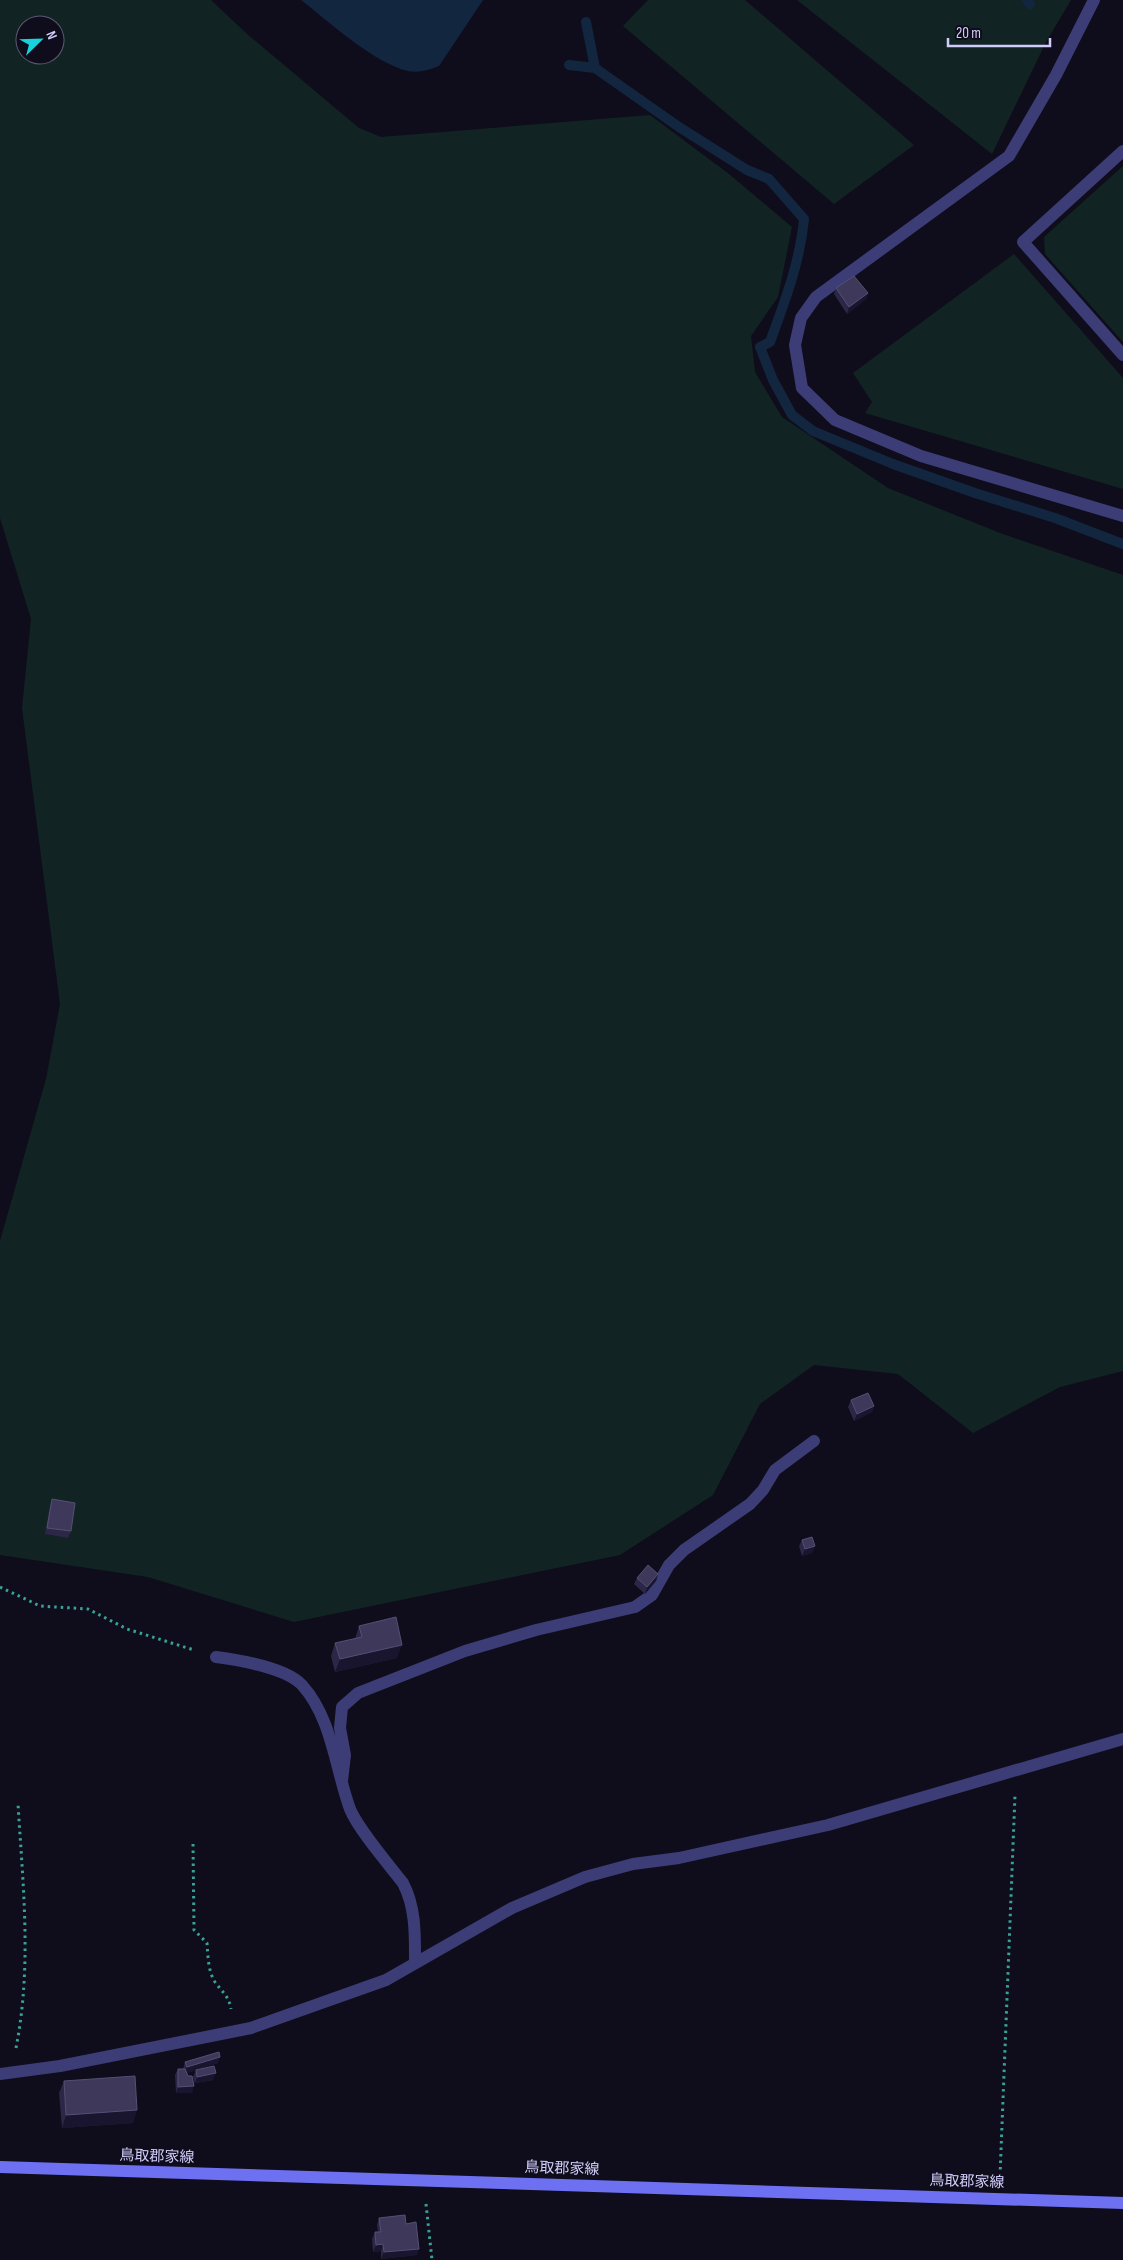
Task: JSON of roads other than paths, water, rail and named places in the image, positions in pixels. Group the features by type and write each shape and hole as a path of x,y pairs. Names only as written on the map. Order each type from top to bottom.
{"main road":[{"name":"鳥取郡家線","path":"0,2167 1123,2203"}],"street":[{"path":"1094,0 1056,75 1009,156 816,296 801,318 795,346 802,388 835,420 921,456 1123,516"},
{"path":"1123,151 1023,242 1123,355"},
{"path":"342,1781 345,1755 340,1728 342,1707 358,1693 474,1648 536,1630 635,1607 652,1595 669,1566 684,1550 750,1504 763,1490 775,1470 814,1441"},
{"path":"216,1657 245,1661 275,1670 301,1684 318,1710 327,1731 350,1810 410,1895 414,1916 415,1963"},
{"path":"6,2073 60,2066 239,2031 386,1980 512,1908 585,1877 633,1864 679,1858 828,1825 1016,1772 1123,1739"}],"water":[{"path":"301,0 483,0 439,66 416,72 395,67 381,60 338,30"}],"waterway":[{"path":"1027,0 1030,4"},
{"path":"586,22 595,68 679,127 747,170 769,179 804,219 799,251 786,296 770,342 760,347 773,380 792,415 813,431 893,464 975,493 1055,518 1123,544"},
{"path":"569,65 595,68"}]}
